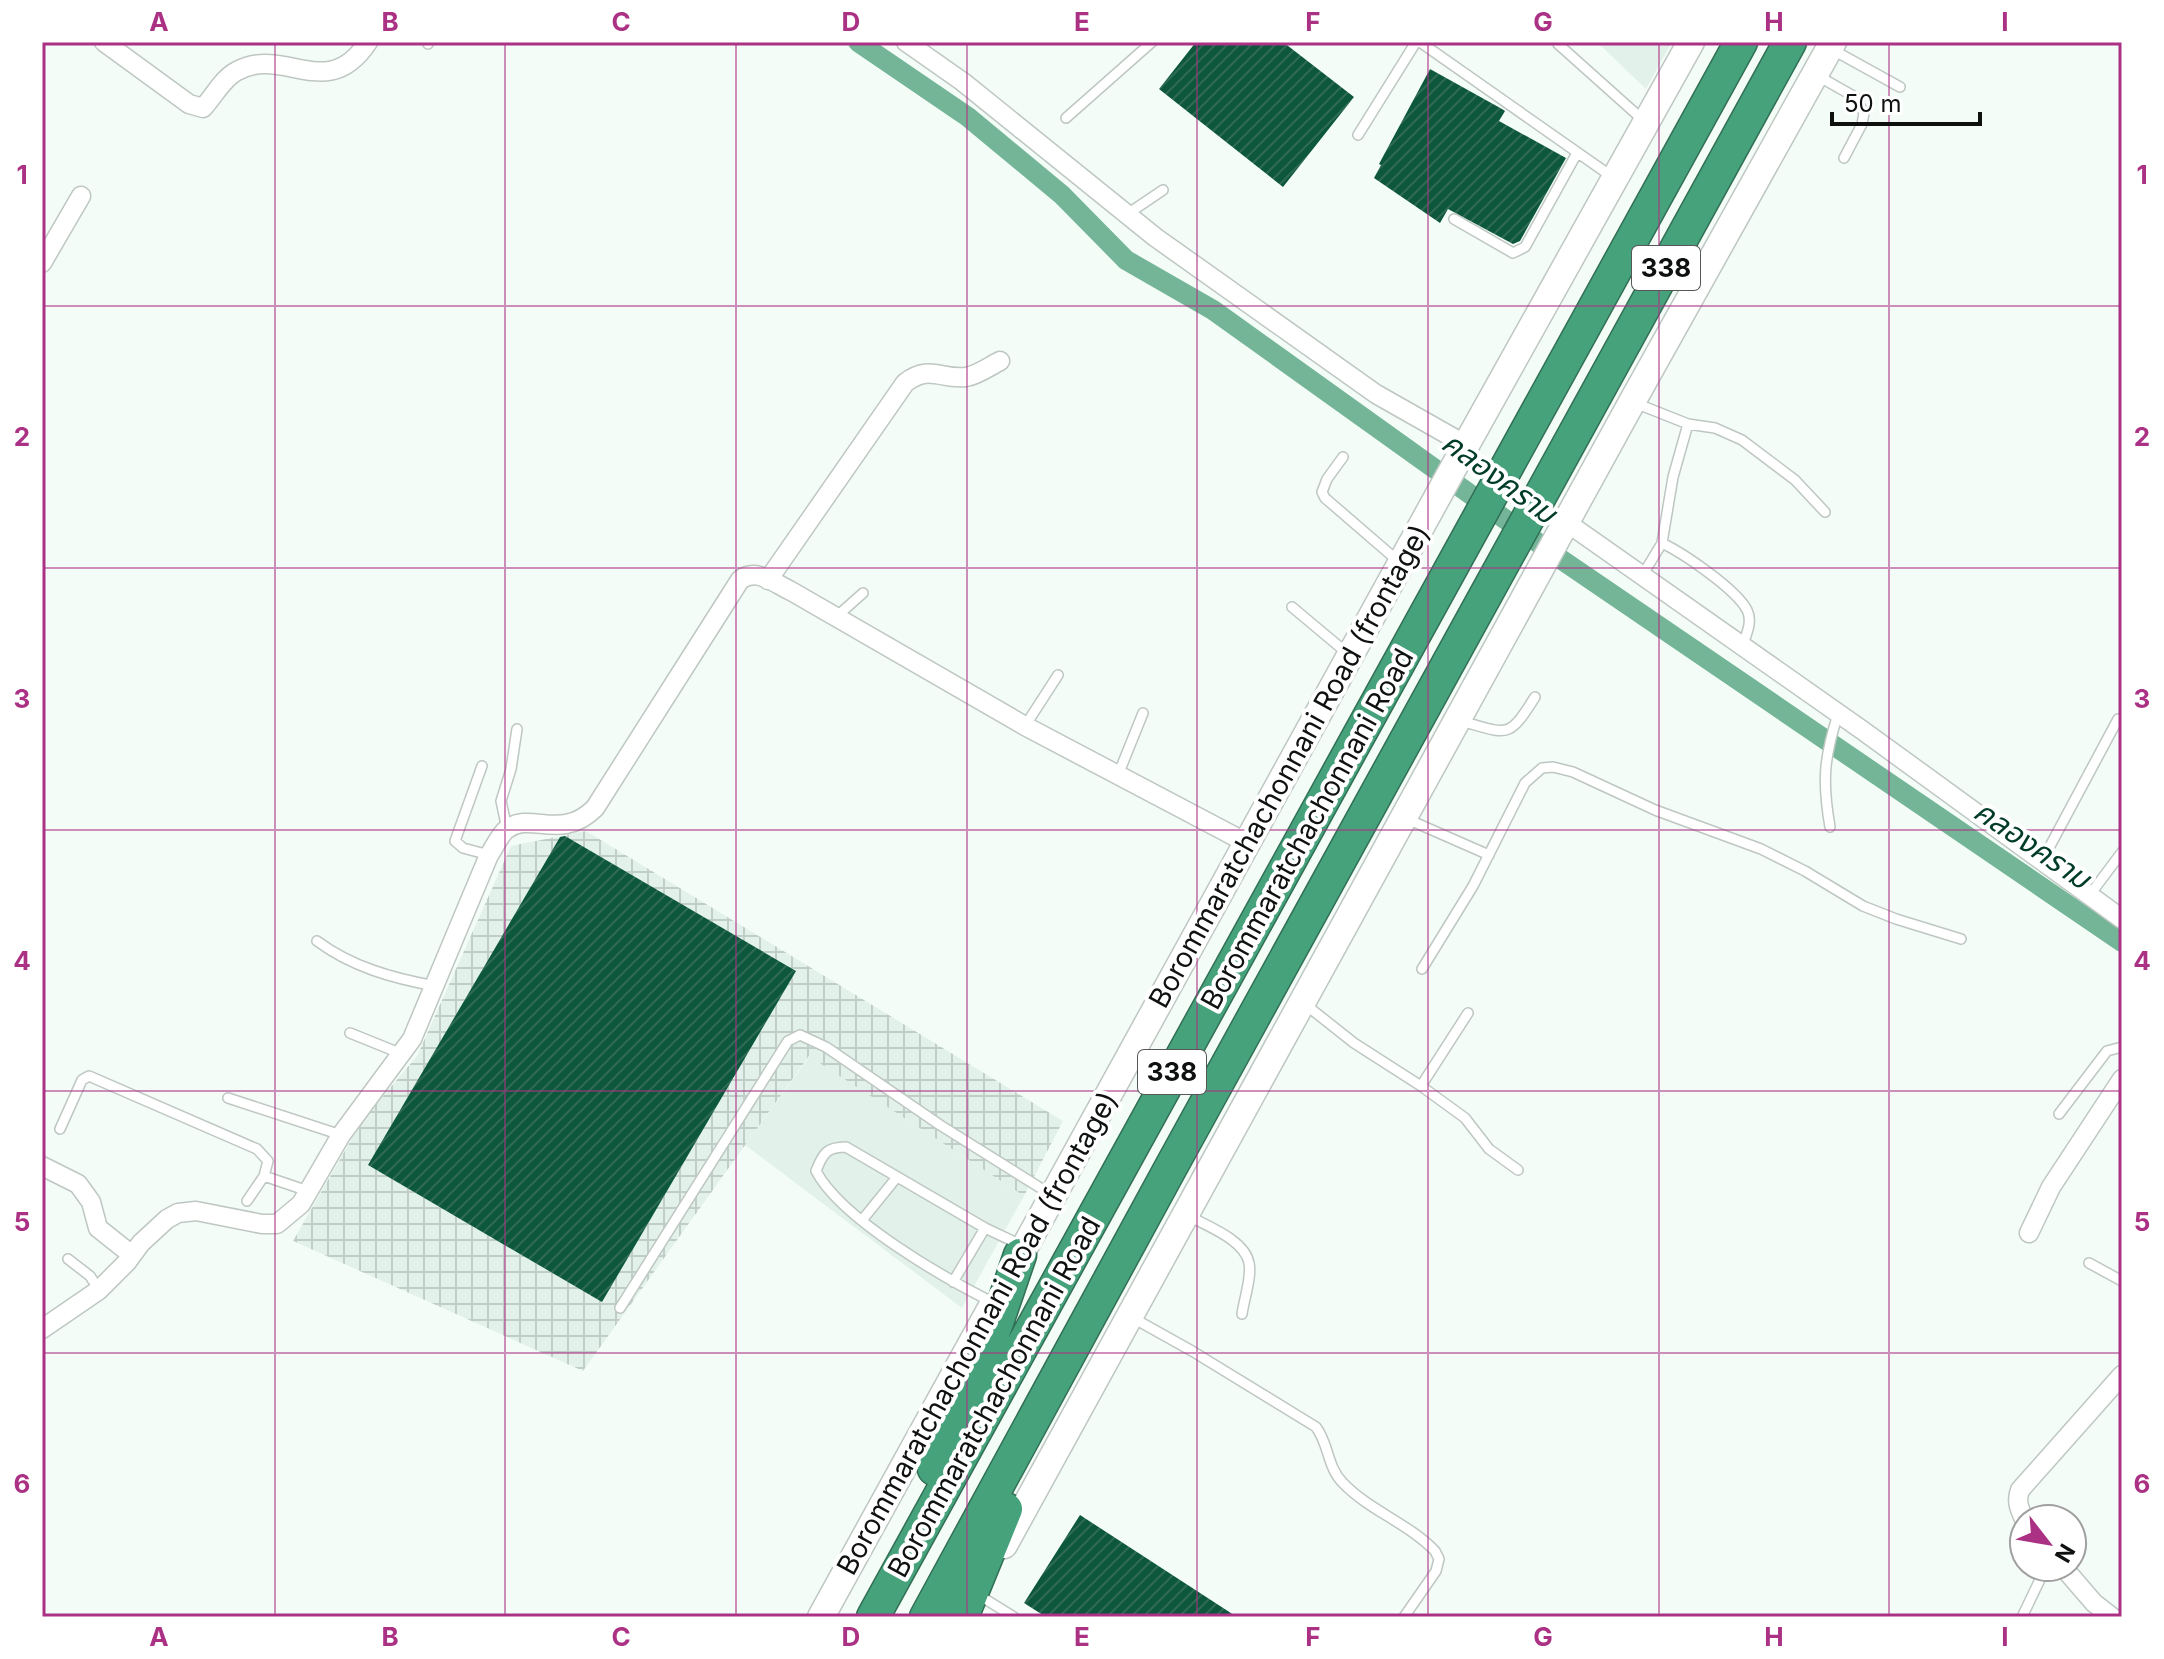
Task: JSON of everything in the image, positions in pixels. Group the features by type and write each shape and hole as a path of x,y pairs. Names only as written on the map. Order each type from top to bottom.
{"highway":[{"name":"Borommaratchachonnani Road","path":"873,1617 1741,42"},
{"name":"Borommaratchachonnani Road","path":"926,1617 1790,42"},
{"path":"902,1563 924,1492 991,1340 1022,1251"},
{"path":"968,1609 1077,1340"}],"main road":[{"name":"Borommaratchachonnani Road (frontage)","path":"821,1617 1691,42"},
{"name":"338","path":"968,1609 1564,525 1832,45"}],"street":[{"path":"104,42 189,104 203,108 235,72 258,62 329,72 348,64 368,42"},
{"path":"906,42 1036,139 1126,215 1376,394 1465,447"},
{"path":"42,263 81,196"},
{"path":"768,580 905,383 915,375 925,373 962,377 974,375 1000,361"},
{"path":"1564,525 1642,576 1742,647 1836,720 2122,919"},
{"path":"42,1329 99,1290 149,1235 178,1213 196,1211 277,1224 301,1204 341,1135 412,1039 489,855 507,829 523,824 569,825 583,820 595,808 740,580 747,574 756,573 1025,726 1247,843"},
{"path":"2029,1233 2051,1187 2122,1079"},
{"path":"42,1166 78,1184 91,1202 98,1228 132,1255"},
{"path":"2019,1503 2020,1490 2122,1375"},
{"path":"2077,1583 2094,1603 2112,1617"}],"lane":[{"path":"1066,118 1152,42"},
{"path":"1358,135 1418,42 1614,178"},
{"path":"1558,44 1645,122"},
{"path":"1832,45 1900,87"},
{"path":"1815,75 1855,97 1862,105 1862,124 1844,158"},
{"path":"1454,219 1518,253 1525,247 1577,153"},
{"path":"1126,215 1163,190"},
{"path":"1632,402 1688,424 1715,428 1742,440 1795,480 1825,512"},
{"path":"1642,576 1662,543 1673,477 1688,424"},
{"path":"1343,457 1327,479 1322,492 1325,498 1401,563"},
{"path":"1662,543 1697,564 1747,611 1750,624 1742,647"},
{"path":"836,617 863,593"},
{"path":"1292,607 1350,655"},
{"path":"1025,726 1058,675"},
{"path":"1458,721 1497,731 1508,730 1517,725 1535,697"},
{"path":"1118,775 1143,713"},
{"path":"2042,861 2118,719"},
{"path":"1830,827 1824,794 1827,750 1836,720"},
{"path":"507,829 501,801 511,769 517,729"},
{"path":"482,766 455,841 463,848 489,855"},
{"path":"1422,969 1473,886 1525,783 1542,768 1553,767 1573,772 1655,810 1761,849 1863,906 1961,939"},
{"path":"1404,818 1489,855"},
{"path":"2089,896 2122,852"},
{"path":"317,941 335,955 371,971 435,986"},
{"path":"1303,1003 1354,1043 1465,1118 1489,1149 1518,1170"},
{"path":"1421,1086 1468,1013"},
{"path":"350,1033 402,1054"},
{"path":"620,1308 788,1041 800,1035 826,1047 940,1125 1053,1196"},
{"path":"2059,1114 2107,1051 2122,1047"},
{"path":"60,1129 82,1080 89,1076 257,1149 268,1161 264,1176 247,1201"},
{"path":"228,1098 341,1135"},
{"path":"994,1303 953,1282 841,1204 824,1186 816,1171 822,1155 832,1147 846,1147 1022,1251"},
{"path":"264,1176 308,1191"},
{"path":"863,1219 897,1177"},
{"path":"1186,1214 1239,1245 1245,1253 1249,1264 1242,1314"},
{"path":"953,1282 985,1228"},
{"path":"68,1259 90,1276 99,1290"},
{"path":"2089,1263 2122,1281"},
{"path":"1130,1316 1316,1427 1323,1437 1330,1464 1340,1480 1362,1501 1435,1551 1439,1559 1436,1571 1404,1617"},
{"path":"2022,1617 2038,1583"},
{"path":"968,1609 1014,1617"}],"shaded area":[{"path":"1597,42 1672,42 1646,89"},
{"path":"586,831 1063,1121 1024,1196 809,1056 583,1371 293,1241 362,1121 417,1056 511,846"},
{"path":"810,1056 1024,1196 962,1308 745,1145"}],"building":[{"path":"1196,42 1283,42 1354,97 1283,187 1159,89"},
{"path":"1430,69 1502,109 1505,111 1499,121 1566,158 1520,241 1513,244 1448,209 1440,223 1374,178"},
{"path":"565,836 796,971 602,1302 368,1165 560,837"},
{"path":"1080,1515 1237,1617 1046,1617 1024,1603"}],"waterway":[{"name":"คลองคราม","path":"858,42 968,117 1062,195 1126,260 1213,310 1562,560 2122,942"}]}
